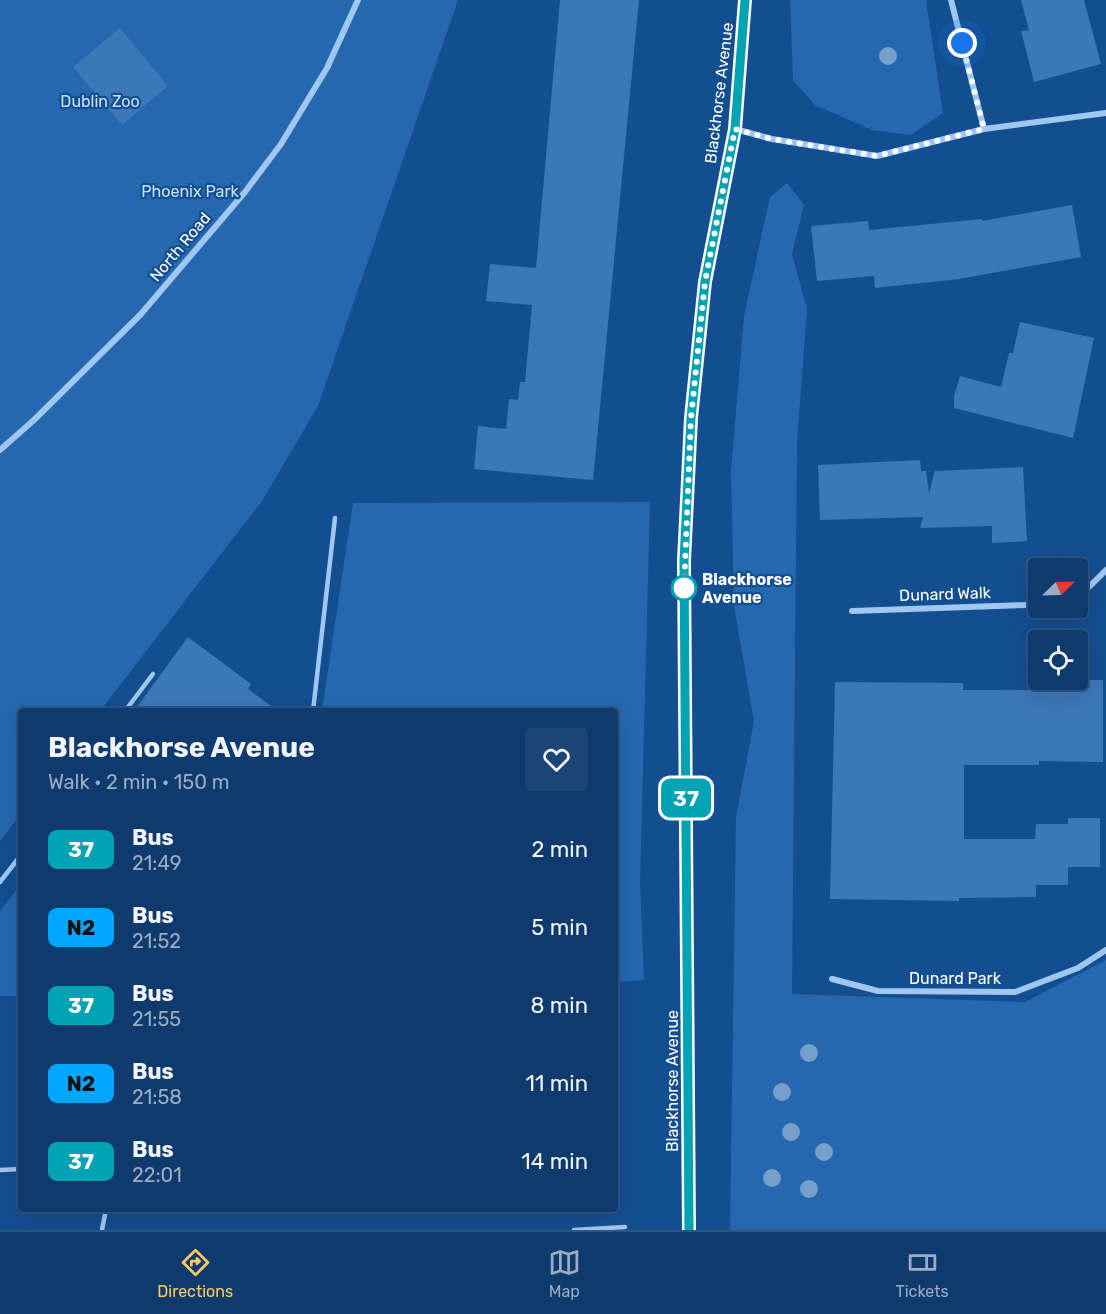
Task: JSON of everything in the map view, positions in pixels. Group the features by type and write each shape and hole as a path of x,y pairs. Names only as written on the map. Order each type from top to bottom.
{"main road":[{"name":"Blackhorse Avenue","path":"689,1230 684,561 691,418 705,282 735,129 745,0"}],"street":[{"name":"North Road","path":"0,450 141,314 245,192 280,144 316,87 358,0"},
{"path":"951,0 984,129"},
{"path":"735,129 772,139 877,156 984,129 1106,113"},
{"path":"1088,586 1106,570"},
{"name":"Dunard Walk","path":"852,611 1028,604"},
{"name":"Dunard Park","path":"832,979 879,991 1015,992 1078,968 1106,950"}],"lane":[{"path":"313,708 335,518"},
{"path":"127,708 153,674"},
{"path":"0,882 18,859"},
{"path":"0,1170 18,1169"},
{"path":"102,1230 105,1212"},
{"path":"574,1230 625,1227"}],"green space":[{"name":"Phoenix Park","path":"0,0 458,0 318,406 262,501 102,708 18,708 18,818 0,841"},
{"path":"790,0 926,0 943,113 911,135 872,130 815,105 793,80"},
{"path":"787,183 804,205 792,254 807,309 797,442 792,994 1025,1002 1106,960 1106,1230 730,1230 736,817 754,721 734,606 731,471 744,316 770,197"},
{"path":"650,502 640,883 644,980 618,982 618,708 322,708 353,503"},
{"path":"18,888 18,996 0,996 0,911"}],"building":[{"path":"560,0 639,0 593,480 474,469 478,426 506,429 509,399 518,400 520,382 525,382 532,305 486,301 490,264 536,268"},
{"path":"1021,0 1084,0 1101,64 1034,82 1021,31 1029,30"},
{"path":"120,28 168,86 122,125 73,67"},
{"path":"1072,205 1081,257 959,279 875,288 874,276 817,281 811,226 868,221 869,230 982,219 982,221"},
{"path":"1020,322 1094,338 1073,438 954,408 954,396 960,376 1001,387 1009,353 1013,353"},
{"path":"920,460 921,471 926,471 929,493 935,471 1023,467 1027,541 992,543 992,526 920,528 923,517 820,520 818,465"},
{"path":"188,637 251,684 248,689 274,708 136,708"},
{"path":"1088,680 1103,680 1103,762 1039,761 1039,765 964,765 964,839 1035,839 1036,824 1068,824 1068,818 1100,818 1100,867 1068,867 1068,885 1036,885 1036,897 959,898 959,901 830,899 835,682 963,683 963,690 1088,690"}],"bus line":[{"name":"37","path":"689,1230 684,561 691,418 705,282 735,129 745,0"}],"place":[{"name":"Blackhorse Avenue","path":"684,588"}],"route":[{"path":"684,588 691,418 705,282 735,129 772,139 877,156 984,129 962,43"}],"park label":[{"name":"Dublin Zoo","path":"100,101"}]}
